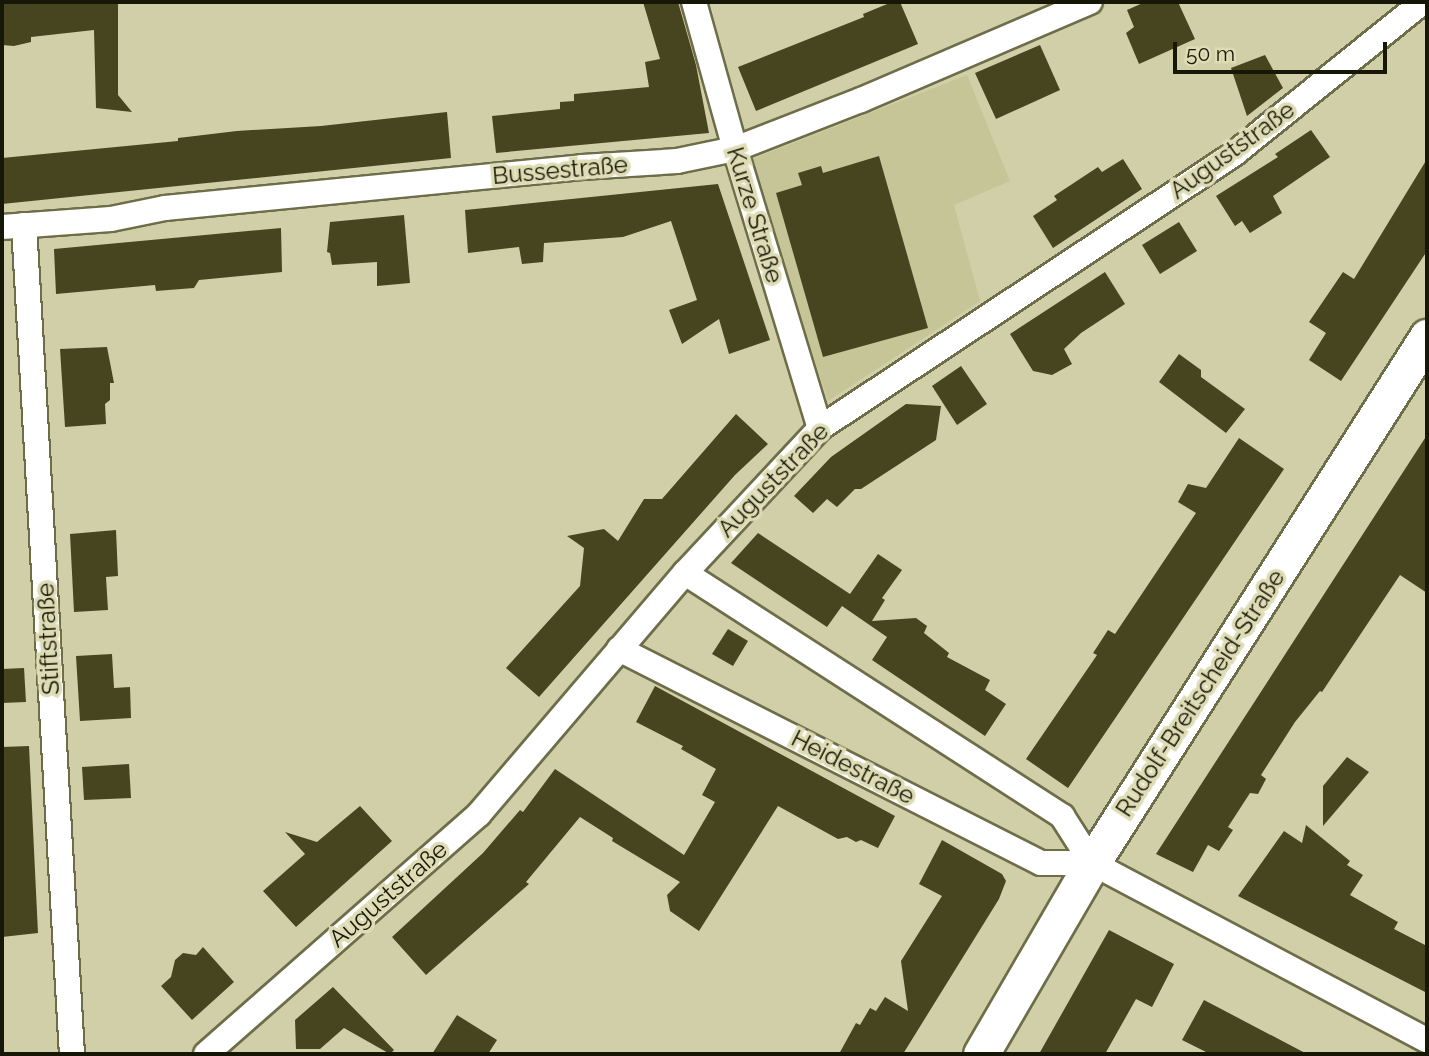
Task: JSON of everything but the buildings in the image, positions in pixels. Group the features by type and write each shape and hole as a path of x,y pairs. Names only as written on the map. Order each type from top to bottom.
{"street":[{"name":"Kurze Straße","path":"694,2 735,149 820,428"},
{"name":"Bussestraße","path":"13,226 111,219 165,208 582,167 677,161 735,149 861,100 1090,2"},
{"name":"Auguststraße","path":"206,1054 479,814 685,573 820,428 1235,153 1423,2"},
{"name":"Stiftstraße","path":"13,226 72,1054"},
{"name":"Rudolf-Breitscheid-Straße","path":"981,1054 1092,863 1427,337"},
{"name":"Heidestraße","path":"685,573 1062,816 1092,863"},
{"name":"Heidestraße","path":"619,649 1041,863 1092,863 1427,1040"}],"shaded area":[{"path":"967,75 1010,181 954,205 980,301 828,401 750,160"}]}
